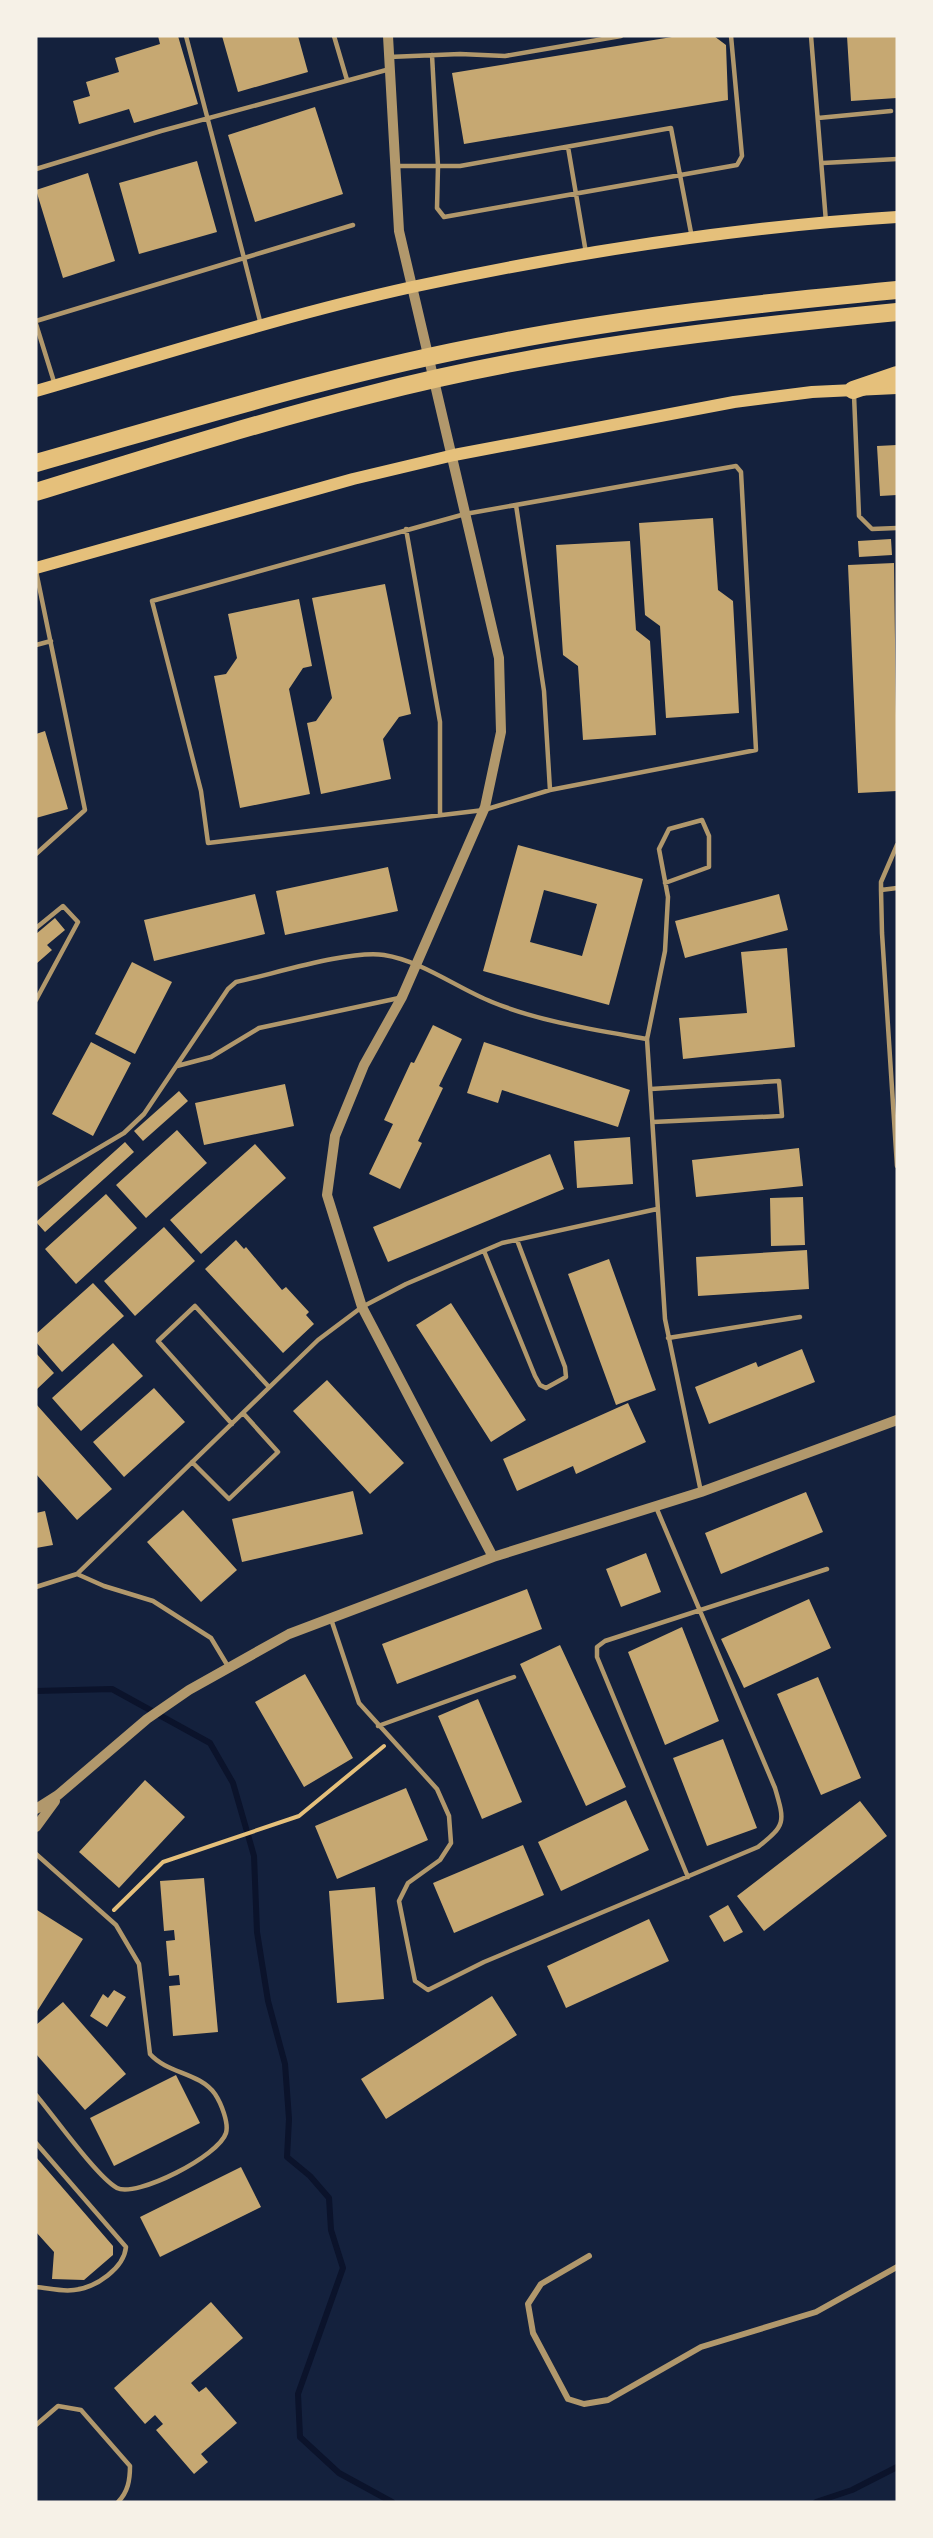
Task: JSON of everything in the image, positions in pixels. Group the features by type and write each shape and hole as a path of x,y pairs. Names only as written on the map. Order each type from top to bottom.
{"highway":[{"path":"36,463 360,374 496,343 679,314 897,290"},
{"path":"36,492 368,394 505,365 738,328 897,312"},
{"path":"854,390 897,375"}],"main road":[{"path":"36,391 261,326 412,287 586,255 692,239 897,217"},
{"path":"36,569 342,482 454,455 734,402 812,392 897,388"}],"street":[{"path":"388,36 399,231 454,455 465,514 499,658 502,700 501,732 495,770 484,810 402,997 364,1065 334,1136 327,1195 362,1307 493,1557"},
{"path":"36,1809 58,1795 114,1745 189,1690 289,1634 493,1557 701,1492 897,1420"},
{"path":"36,1827 58,1795"},
{"path":"589,2256 541,2284 528,2304 533,2333 568,2399 584,2404 608,2400 701,2347 816,2312 897,2267"}],"lane":[{"path":"186,36 261,326"},
{"path":"334,36 347,80"},
{"path":"389,57 505,56 621,36"},
{"path":"432,55 438,166 437,208 444,217 737,165 742,156 731,36"},
{"path":"810,36 823,163 826,223"},
{"path":"36,170 207,118 390,69"},
{"path":"818,118 891,111"},
{"path":"395,166 460,166 671,128 692,239"},
{"path":"568,147 586,255"},
{"path":"823,163 897,159"},
{"path":"55,386 36,322 353,225"},
{"path":"854,390 859,516 872,529 897,528"},
{"path":"736,466 741,472 756,750 550,790 484,810 208,843 201,790 152,601 465,514 736,466"},
{"path":"516,505 544,691 550,790"},
{"path":"406,529 440,722 440,814"},
{"path":"36,569 85,810 36,854"},
{"path":"36,645 51,641"},
{"path":"665,883 709,867 709,836 702,820 669,829 659,849 665,883 668,897 665,951 647,1039 665,1319 701,1492"},
{"path":"897,846 881,882 895,1097 897,1166"},
{"path":"881,890 897,888"},
{"path":"36,928 63,906 78,922 36,999"},
{"path":"36,1185 124,1133 144,1114 228,988 236,982 368,955 385,955 416,966 493,1003 596,1030 647,1039"},
{"path":"176,1067 211,1057 259,1028 402,997"},
{"path":"651,1089 779,1081 782,1116 653,1122"},
{"path":"36,1587 77,1574 318,1340 362,1307 406,1284 516,1240 657,1209"},
{"path":"484,1251 535,1376 540,1385 546,1388 562,1382 566,1377 565,1367 516,1240"},
{"path":"232,1424 158,1341 195,1306 269,1387"},
{"path":"668,1338 800,1317"},
{"path":"192,1462 229,1499 279,1452 243,1413"},
{"path":"331,1620 359,1703 437,1789 452,1830 451,1843 440,1860 408,1883 399,1901 415,1981 420,1987 428,1990 441,1986 484,1962 758,1847 779,1830 783,1814 775,1788 656,1507"},
{"path":"688,1877 597,1657 597,1647 605,1641 700,1612 826,1569"},
{"path":"77,1574 104,1586 153,1601 211,1638 229,1668"},
{"path":"378,1726 514,1677"},
{"path":"36,1854 116,1925 139,1964 150,2054 160,2065 200,2080 208,2087 215,2095 225,2119 226,2133 217,2147 194,2165 129,2192 116,2188 99,2171 36,2095"},
{"path":"36,2143 126,2247 125,2259 119,2266 92,2283 76,2290 36,2287"},
{"path":"36,2425 58,2406 81,2410 130,2466 130,2480 124,2497 118,2502"}],"path":[{"path":"107,1917 163,1862 298,1816 392,1739"}],"building":[{"path":"158,36 178,36 198,104 134,123 129,109 79,124 73,101 90,96 86,82 119,72 115,58 160,44"},
{"path":"222,36 298,36 308,72 238,92"},
{"path":"678,36 714,36 726,45 728,100 464,144 452,73"},
{"path":"847,36 897,36 897,98 851,101"},
{"path":"315,107 343,194 255,222 228,135"},
{"path":"197,161 217,232 139,254 119,183"},
{"path":"88,173 115,261 63,278 36,190"},
{"path":"897,445 897,495 880,496 877,446"},
{"path":"713,518 718,590 733,601 739,713 666,718 660,626 645,615 639,523"},
{"path":"891,539 892,555 859,557 858,541"},
{"path":"630,541 636,630 650,641 656,735 583,740 578,666 563,655 556,545"},
{"path":"894,563 897,791 858,793 848,565"},
{"path":"385,584 411,714 399,717 383,739 391,779 321,794 307,723 316,721 332,698 312,598"},
{"path":"299,599 312,666 303,668 289,689 310,794 240,808 214,676 226,674 237,658 228,614"},
{"path":"45,731 68,809 36,818 36,734"},
{"path":"518,845 643,879 609,1005 483,971","holes":["544,890 597,904 582,956 530,942"]},
{"path":"388,867 398,911 285,935 276,891"},
{"path":"255,894 265,934 154,961 144,920"},
{"path":"779,894 788,930 685,958 675,921"},
{"path":"55,918 65,930 47,945 52,950 36,964 36,934"},
{"path":"787,948 795,1047 683,1059 679,1018 747,1013 741,952"},
{"path":"132,962 172,982 135,1054 95,1034"},
{"path":"433,1025 462,1039 439,1086 443,1088 418,1141 422,1143 400,1189 369,1174 393,1124 384,1120 411,1062 414,1063"},
{"path":"91,1042 131,1063 93,1136 52,1114"},
{"path":"484,1042 630,1090 618,1127 502,1090 498,1103 467,1093"},
{"path":"285,1084 294,1126 204,1145 195,1103"},
{"path":"179,1091 188,1101 143,1141 134,1131"},
{"path":"177,1130 207,1163 146,1218 116,1185"},
{"path":"630,1137 633,1184 577,1188 574,1141"},
{"path":"125,1142 134,1152 45,1232 36,1222"},
{"path":"255,1144 286,1178 201,1254 170,1220"},
{"path":"799,1148 803,1186 696,1197 692,1160"},
{"path":"550,1154 564,1189 388,1262 373,1227"},
{"path":"106,1194 137,1228 76,1284 45,1249"},
{"path":"803,1197 805,1245 771,1246 770,1198"},
{"path":"164,1227 195,1261 135,1316 104,1281"},
{"path":"236,1240 244,1249 246,1247 282,1290 286,1287 309,1312 306,1315 314,1324 283,1353 205,1269"},
{"path":"807,1250 809,1289 698,1296 696,1257"},
{"path":"609,1259 656,1390 616,1405 568,1274"},
{"path":"93,1283 124,1316 62,1372 36,1342 36,1334"},
{"path":"451,1303 526,1420 491,1442 416,1325"},
{"path":"113,1343 143,1376 81,1431 52,1398"},
{"path":"802,1349 815,1382 709,1424 695,1387 756,1362 758,1367"},
{"path":"36,1353 54,1373 36,1390"},
{"path":"327,1380 404,1463 370,1494 293,1411"},
{"path":"154,1388 185,1422 124,1477 93,1442"},
{"path":"628,1403 646,1442 576,1474 573,1466 517,1491 503,1459"},
{"path":"36,1404 112,1489 77,1520 36,1474"},
{"path":"353,1491 363,1534 242,1562 232,1519"},
{"path":"806,1492 823,1532 721,1574 705,1533"},
{"path":"183,1510 237,1570 201,1602 147,1542"},
{"path":"45,1511 53,1545 36,1548 36,1513"},
{"path":"646,1553 661,1592 621,1607 606,1569"},
{"path":"527,1589 542,1629 397,1684 382,1644"},
{"path":"809,1599 831,1648 744,1688 721,1639"},
{"path":"682,1627 719,1721 665,1745 628,1652"},
{"path":"560,1645 626,1787 586,1806 520,1664"},
{"path":"305,1674 353,1758 304,1787 255,1702"},
{"path":"818,1677 861,1778 821,1795 777,1694"},
{"path":"478,1699 522,1802 482,1819 438,1716"},
{"path":"723,1739 757,1828 707,1846 673,1758"},
{"path":"145,1780 185,1817 119,1888 79,1852"},
{"path":"406,1788 428,1840 337,1879 315,1826"},
{"path":"626,1800 649,1850 561,1891 538,1842"},
{"path":"860,1801 887,1836 764,1931 737,1896"},
{"path":"523,1845 544,1895 454,1933 433,1883"},
{"path":"204,1878 218,2032 173,2036 169,1986 180,1985 179,1975 169,1976 166,1941 175,1940 174,1930 164,1931 160,1881"},
{"path":"375,1887 384,1999 337,2003 329,1891"},
{"path":"728,1905 743,1932 724,1942 709,1916"},
{"path":"37,1910 83,1939 36,2013 36,1912"},
{"path":"649,1919 669,1961 566,2008 547,1966"},
{"path":"114,1990 126,1997 107,2027 90,2016 103,1994 108,1998"},
{"path":"492,1996 517,2035 386,2119 361,2079"},
{"path":"63,2002 126,2074 85,2110 36,2054 36,2025"},
{"path":"176,2075 200,2123 114,2166 90,2118"},
{"path":"36,2157 113,2246 113,2255 84,2280 52,2279 54,2252 36,2232"},
{"path":"241,2167 261,2207 160,2257 140,2217"},
{"path":"211,2302 243,2338 191,2383 199,2392 206,2387 237,2423 201,2454 208,2462 194,2474 156,2430 163,2424 155,2415 145,2424 114,2388"}],"waterway":[{"path":"36,1691 112,1689 210,1743 233,1783 254,1856 257,1932 268,2001 285,2064 289,2119 287,2157 310,2176 329,2198 331,2230 343,2268 298,2394 300,2437 339,2473 392,2502"},
{"path":"816,2502 852,2490 897,2467"}]}
